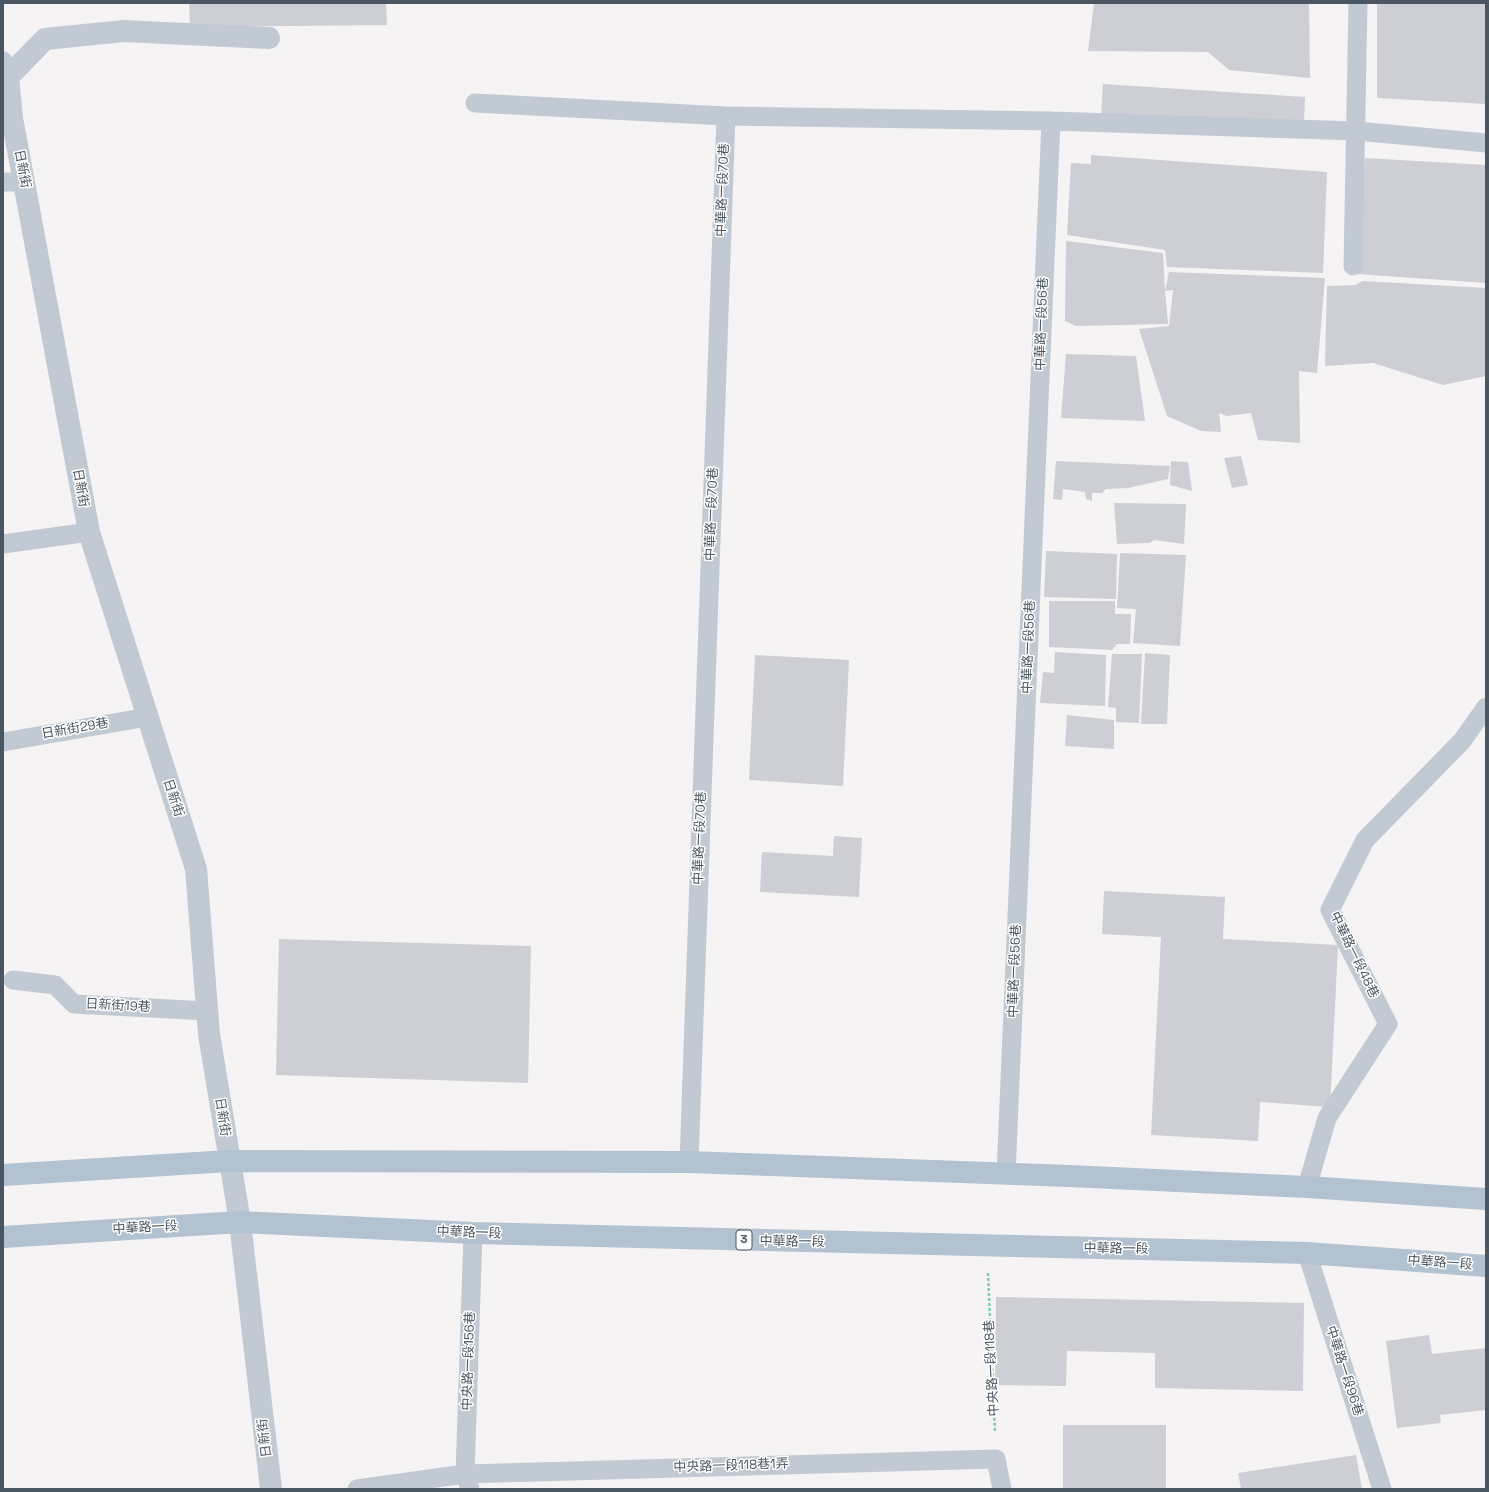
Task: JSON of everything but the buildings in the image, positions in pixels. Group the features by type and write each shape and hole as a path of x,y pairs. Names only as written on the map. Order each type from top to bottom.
{"main road":[{"path":"3,1175 229,1161 689,1162 1307,1187 1486,1199"},
{"name":"中華路一段","path":"3,1237 240,1222 473,1233 1307,1254 1486,1266"}],"street":[{"name":"日新街","path":"269,38 124,31 44,39 6,69 8,114 24,182 88,532 196,869 209,1034 240,1222 271,1489"}],"lane":[{"path":"1353,266 1357,131 1358,3"},
{"path":"475,103 726,116 1051,121 1357,131 1486,143"},
{"name":"中華路一段70巷","path":"689,1162 726,116"},
{"name":"中華路一段56巷","path":"1006,1174 1051,121"},
{"path":"3,182 24,182"},
{"path":"3,544 88,532"},
{"name":"中華路一段48巷","path":"1307,1187 1327,1118 1388,1024 1330,910 1365,840 1462,741 1486,707"},
{"name":"日新街29巷","path":"3,742 148,717"},
{"name":"日新街19巷","path":"13,980 56,985 74,1004 208,1011"},
{"name":"中央路一段156巷","path":"467,1481 473,1233"},
{"name":"中華路一段96巷","path":"1307,1254 1382,1489"},
{"path":"996,1459 1002,1489"},
{"name":"中央路一段118巷1弄","path":"357,1489 467,1481 996,1459"}],"path":[{"name":"中央路一段118巷","path":"987,1246 996,1459"}]}
